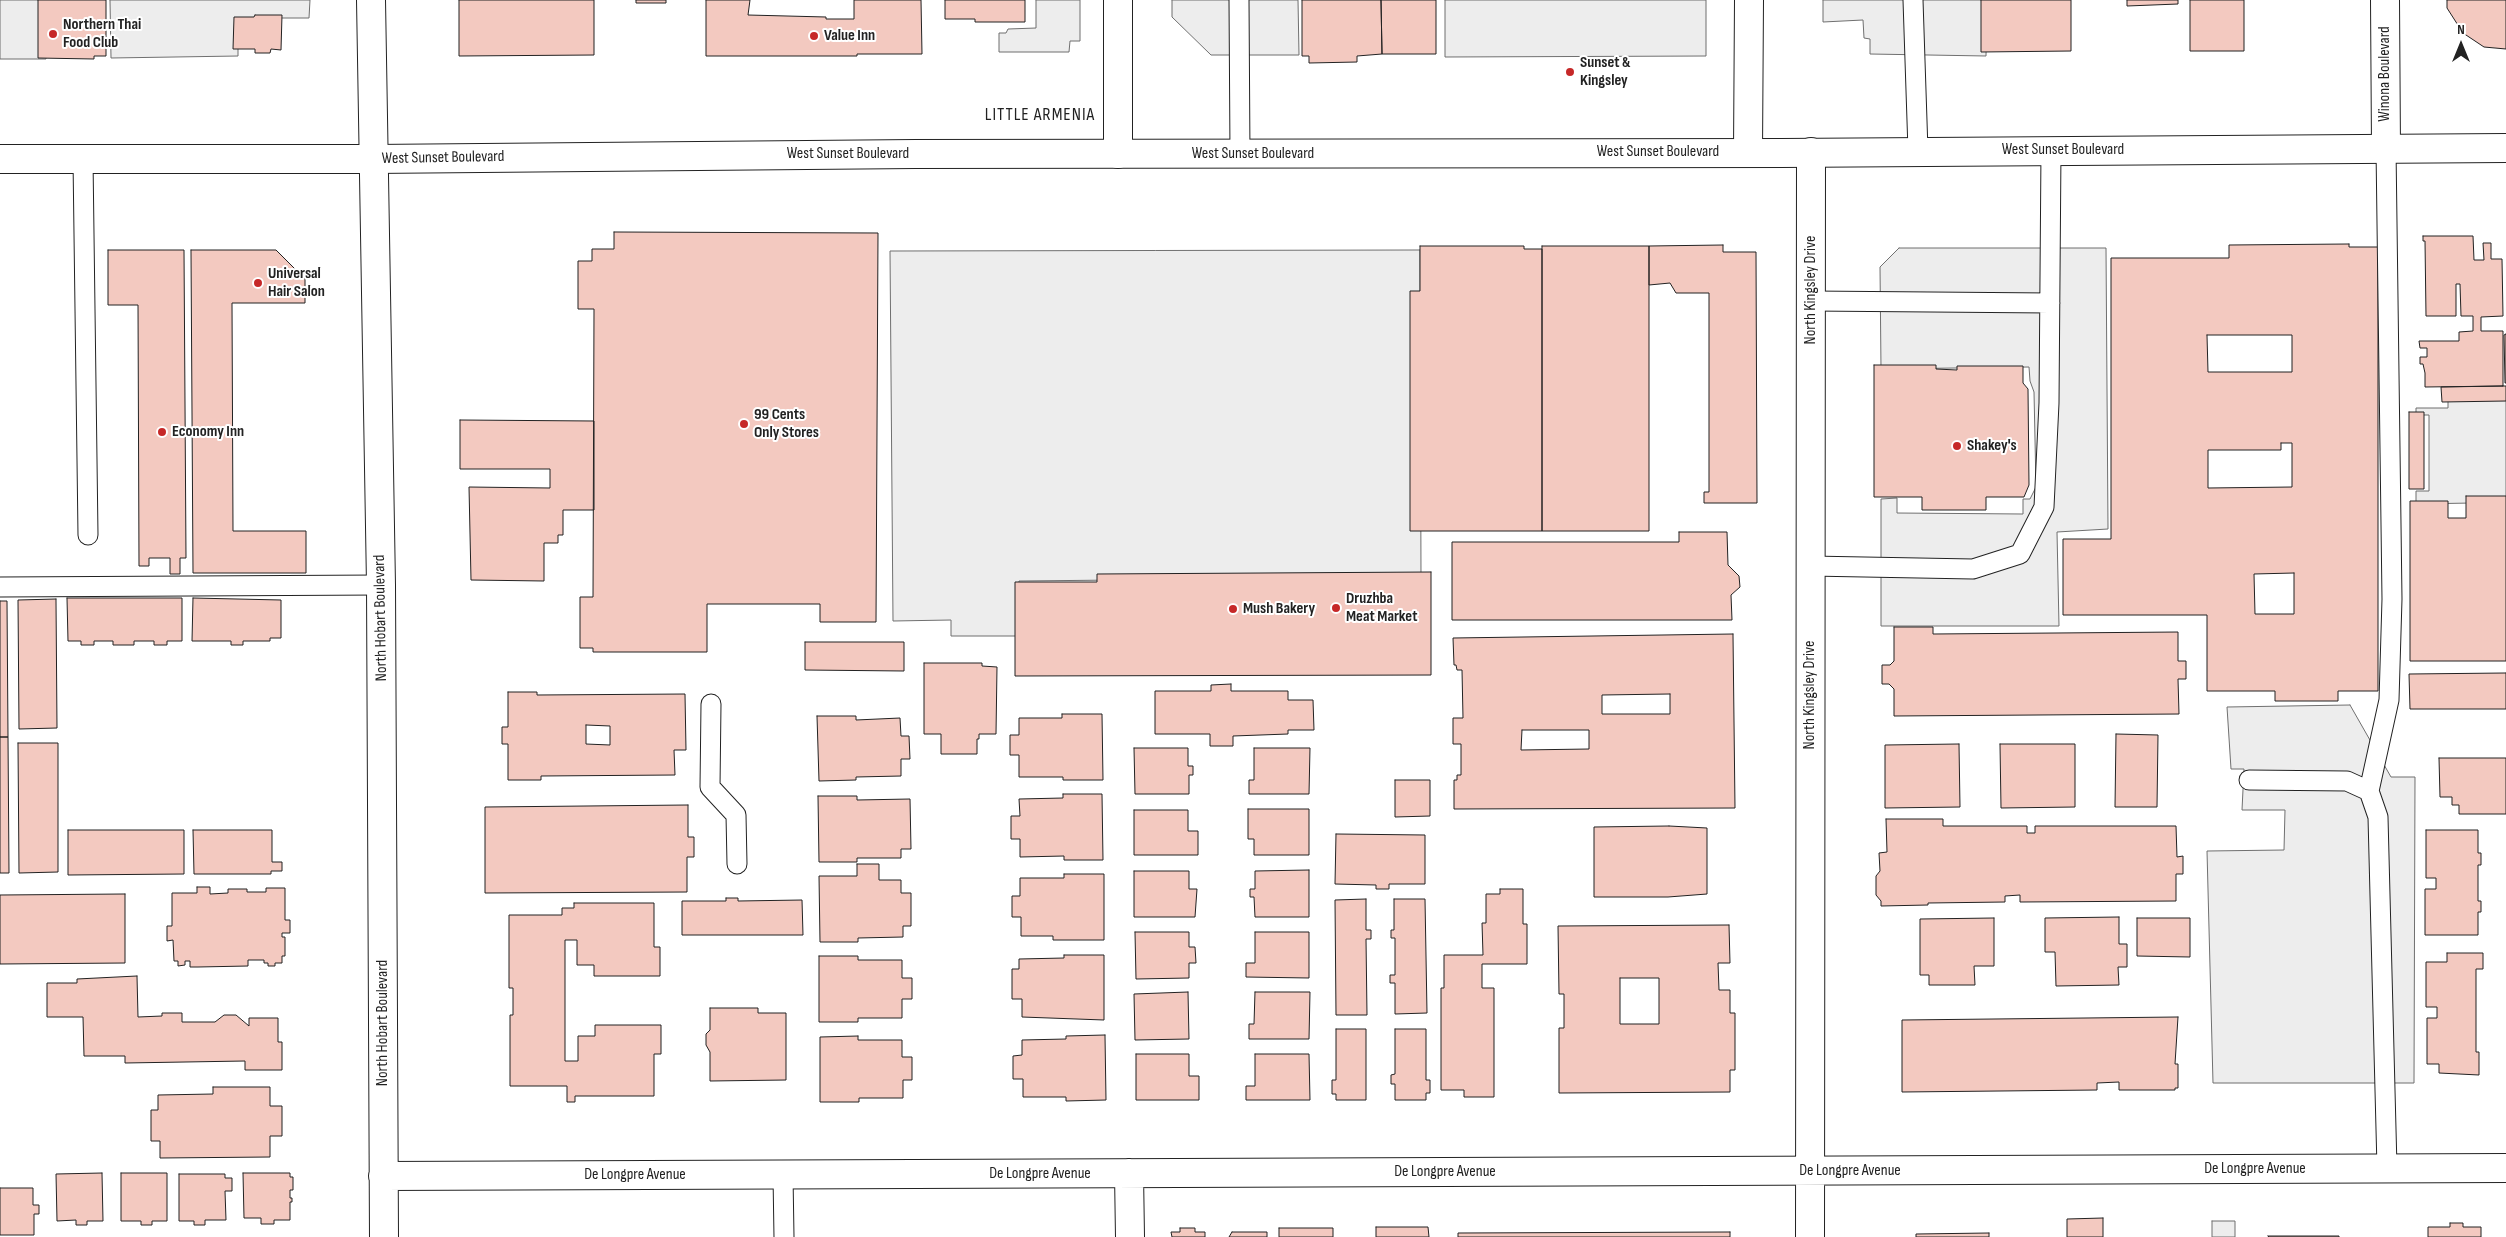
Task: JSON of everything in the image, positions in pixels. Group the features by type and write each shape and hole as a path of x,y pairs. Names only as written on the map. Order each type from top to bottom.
{"street":[{"name":"North Hobart Boulevard","path":"372,0 381,585 384,1237"},
{"path":"1118,0 1118,154"},
{"path":"1748,152 1749,0"},
{"name":"Winona Boulevard","path":"2385,0 2386,148"},
{"name":"West Sunset Boulevard","path":"0,159 373,159 905,154 2506,148"},
{"name":"North Kingsley Drive","path":"1810,1237 1811,152"},
{"name":"De Longpre Avenue","path":"384,1176 2506,1168"},
{"path":"1129,1173 1130,1237"}],"lane":[{"path":"1239,0 1240,154"},
{"path":"1913,0 1918,151"},
{"path":"2386,148 2392,599 2389,700 2369,791 2378,817 2387,1168"},
{"path":"1810,566 1973,569 2020,554 2044,507 2049,403 2052,150"},
{"path":"83,159 88,535"},
{"path":"1811,301 2050,302"},
{"path":"0,587 381,585"},
{"path":"711,704 710,787 736,815 737,864"},
{"path":"2249,780 2346,781 2369,791"},
{"path":"783,1175 784,1237"}],"shaded area":[{"path":"0,0 45,0 46,59 0,59"},
{"path":"110,0 310,0 309,18 238,18 238,56 111,58"},
{"path":"1036,0 1080,0 1080,41 1070,41 1069,52 999,52 999,33 1006,33 1008,29 1036,28"},
{"path":"1172,0 1298,0 1299,55 1211,55 1172,17"},
{"path":"1445,0 1706,0 1706,56 1445,57"},
{"path":"1823,0 1987,0 1986,56 1870,54 1870,39 1864,38 1863,20 1823,22"},
{"path":"1899,248 2106,248 2108,529 2057,532 2059,626 1881,626 1881,499 1897,498 1897,513 2023,514 2023,499 2030,499 2036,487 2034,392 2030,381 2029,367 1881,369 1880,267"},
{"path":"1420,250 1421,577 1019,581 1019,636 951,636 951,620 893,621 890,251"},
{"path":"2448,389 2506,389 2506,499 2472,503 2416,504 2416,491 2429,491 2429,415 2416,415 2416,408 2448,408"},
{"path":"2350,705 2391,777 2415,777 2414,1083 2213,1083 2207,851 2284,850 2285,810 2242,810 2244,769 2231,769 2227,707"},
{"path":"2212,1221 2235,1221 2235,1237 2212,1237"}],"building":[{"path":"38,0 106,0 106,56 94,56 94,59 38,58"},
{"path":"459,0 594,0 594,55 459,56"},
{"path":"636,0 666,0 666,3 636,3"},
{"name":"Value Inn","path":"706,0 750,0 748,15 854,19 854,0 921,0 922,54 706,56"},
{"path":"945,0 1025,0 1025,22 975,22 975,19 945,19"},
{"path":"1302,0 1381,0 1382,54 1357,56 1357,62 1309,63 1309,56 1302,56"},
{"path":"1381,0 1436,0 1436,54 1382,54"},
{"path":"1981,0 2071,0 2071,51 1981,52"},
{"path":"2127,0 2178,0 2178,4 2127,6"},
{"path":"2190,0 2244,0 2244,51 2190,51"},
{"path":"2447,0 2506,0 2506,49 2484,47 2463,33 2447,8"},
{"path":"255,15 282,15 281,50 271,49 270,53 255,53 255,49 233,49 234,17 254,17"},
{"path":"614,232 878,233 876,622 820,622 820,604 707,604 707,652 593,652 593,648 580,648 580,597 593,597 594,309 578,309 578,261 592,261 592,249 614,249"},
{"path":"2423,236 2473,236 2474,260 2484,260 2483,243 2491,243 2491,259 2502,259 2503,316 2481,317 2481,331 2503,331 2503,386 2425,387 2425,373 2423,364 2420,364 2420,357 2427,357 2427,348 2420,348 2419,341 2459,341 2459,332 2473,331 2473,316 2461,316 2460,284 2456,284 2456,316 2426,316 2425,241 2423,241"},
{"path":"2349,244 2349,247 2378,247 2378,691 2338,691 2338,701 2275,701 2275,691 2207,691 2207,615 2063,615 2063,539 2111,539 2111,258 2229,258 2229,245","holes":["2207,335 2292,335 2292,372 2208,372","2281,443 2292,443 2292,487 2208,488 2208,450 2281,450","2294,573 2294,614 2255,614 2254,574"]},
{"path":"1723,245 1723,252 1756,252 1757,503 1704,503 1704,492 1709,492 1709,293 1676,293 1670,283 1649,285 1649,246"},
{"path":"1420,246 1524,246 1524,249 1542,249 1542,531 1410,531 1410,291 1420,291"},
{"path":"1542,246 1649,246 1649,531 1542,531"},
{"name":"Economy Inn","path":"108,250 184,250 186,558 180,558 180,574 170,574 170,558 149,558 149,566 139,566 138,305 108,305"},
{"path":"191,250 276,250 305,279 305,303 232,303 233,531 306,531 306,573 193,573"},
{"path":"2506,334 2506,383 2505,383 2504,335"},
{"path":"1874,365 1936,365 1936,369 1957,370 1957,366 2023,366 2023,383 2028,389 2029,485 2024,497 1986,497 1986,510 1922,510 1922,497 1874,497"},
{"path":"2506,386 2506,401 2442,402 2441,387"},
{"path":"2409,412 2424,412 2424,489 2409,489"},
{"path":"460,420 594,421 594,510 563,510 563,535 558,535 558,543 544,543 544,581 471,580 469,487 550,488 550,469 460,469"},
{"path":"2466,496 2506,496 2506,661 2410,661 2410,501 2448,501 2448,518 2466,518"},
{"path":"1679,532 1727,532 1728,565 1739,576 1740,587 1731,595 1732,620 1452,620 1452,542 1679,542"},
{"path":"1431,572 1431,675 1015,676 1015,582 1097,582 1097,574"},
{"path":"67,598 182,598 182,641 167,641 167,645 154,645 154,641 134,641 134,645 113,645 113,641 94,641 94,645 81,645 81,641 68,641"},
{"path":"193,598 281,600 281,638 270,638 270,641 243,641 243,645 231,645 231,641 192,641"},
{"path":"56,599 57,728 19,729 18,600"},
{"path":"0,601 7,601 8,737 0,737"},
{"path":"1894,627 1933,627 1933,634 2178,632 2178,661 2186,661 2186,679 2178,679 2179,714 1894,716 1894,689 1889,684 1882,684 1882,665 1890,665 1894,661"},
{"path":"1733,634 1735,808 1454,809 1454,780 1457,780 1457,775 1461,775 1461,744 1453,744 1453,718 1463,718 1462,670 1457,670 1456,665 1454,665 1453,638","holes":["1670,694 1670,714 1602,714 1602,695","1522,730 1589,730 1589,749 1521,750"]},
{"path":"805,642 904,642 904,671 805,670"},
{"path":"924,663 982,663 982,666 997,667 996,734 979,734 977,754 941,754 941,734 924,734"},
{"path":"2506,673 2506,709 2410,709 2409,674"},
{"path":"1231,684 1231,691 1288,691 1288,700 1313,700 1314,730 1288,730 1288,734 1233,736 1233,746 1210,746 1210,734 1155,734 1155,691 1211,691 1211,685"},
{"path":"508,692 537,692 537,695 685,694 686,750 674,750 675,775 541,776 541,780 508,780 508,744 502,744 502,727 508,727","holes":["586,725 610,726 610,745 586,744"]},
{"path":"1062,714 1102,714 1103,780 1063,780 1063,777 1019,777 1019,755 1010,755 1010,735 1019,735 1019,718 1062,718"},
{"path":"817,716 856,716 856,720 900,718 901,736 909,736 910,759 901,759 901,776 856,777 856,780 819,781"},
{"path":"2116,734 2158,735 2157,807 2115,807"},
{"path":"0,737 8,737 9,873 0,873"},
{"path":"18,743 58,743 58,872 19,873"},
{"path":"1959,744 1960,807 1885,808 1885,745"},
{"path":"2000,744 2075,744 2075,807 2001,808"},
{"path":"1134,748 1188,748 1188,766 1193,766 1193,775 1189,775 1189,794 1135,794"},
{"path":"1254,748 1310,748 1309,794 1249,794 1249,780 1254,780"},
{"path":"2439,758 2506,758 2506,814 2459,814 2459,805 2452,805 2452,797 2440,797"},
{"path":"1395,780 1430,780 1430,816 1395,817"},
{"path":"1063,794 1102,794 1103,860 1064,860 1064,856 1020,857 1020,839 1011,839 1011,816 1020,816 1019,799 1063,798"},
{"path":"818,796 857,796 857,800 910,799 911,849 901,849 901,858 857,858 857,862 819,862"},
{"path":"688,805 688,837 694,837 694,857 687,857 687,892 485,893 485,807"},
{"path":"1248,809 1309,809 1309,855 1254,855 1254,839 1248,839"},
{"path":"1134,810 1188,810 1188,831 1198,831 1198,855 1134,855"},
{"path":"1886,819 1943,819 1943,826 2027,826 2027,833 2035,833 2035,826 2176,826 2177,857 2183,856 2183,874 2176,874 2176,901 2020,902 2020,895 2005,896 2005,902 1881,906 1881,901 1876,895 1876,876 1880,871 1879,853 1887,852"},
{"path":"1669,826 1707,828 1707,894 1668,897 1594,897 1594,827"},
{"path":"68,830 184,830 184,874 68,875"},
{"path":"193,830 272,830 272,862 282,862 282,871 271,871 271,874 194,874"},
{"path":"2426,830 2478,830 2478,853 2481,853 2481,865 2478,865 2478,901 2481,901 2481,912 2478,912 2478,935 2425,935 2425,889 2436,889 2436,878 2426,878"},
{"path":"1336,834 1425,835 1425,884 1389,884 1389,889 1376,889 1376,885 1335,884"},
{"path":"857,864 879,864 879,880 901,880 901,893 911,893 911,926 903,926 903,937 858,938 858,942 820,942 819,876 857,876"},
{"path":"1309,870 1309,917 1255,917 1254,897 1250,897 1250,889 1255,889 1255,871"},
{"path":"1134,871 1189,871 1189,889 1197,889 1195,917 1134,917"},
{"path":"1064,874 1104,874 1104,940 1053,940 1053,936 1021,936 1021,917 1012,917 1012,896 1020,896 1020,878 1064,878"},
{"path":"197,887 210,887 210,894 228,893 228,889 266,892 266,888 285,888 285,920 290,920 290,933 282,933 282,937 285,937 285,956 282,956 282,963 268,966 268,963 264,963 264,960 248,960 248,966 190,967 190,961 185,961 185,965 178,966 178,961 174,961 173,940 167,941 167,926 172,926 172,893 197,893"},
{"path":"1500,889 1523,889 1523,924 1527,924 1527,964 1482,964 1482,988 1494,988 1494,1097 1464,1097 1464,1090 1441,1090 1441,988 1444,988 1444,955 1483,955 1482,923 1486,923 1486,894 1500,894"},
{"path":"125,894 125,963 0,964 0,895"},
{"path":"726,898 738,898 738,901 802,900 803,935 682,935 682,901 726,901"},
{"path":"1366,899 1366,930 1371,930 1371,939 1366,939 1367,1015 1336,1015 1335,900"},
{"path":"1394,899 1425,899 1427,1013 1395,1014 1395,983 1390,983 1390,975 1395,975 1395,938 1391,938 1391,930 1394,930"},
{"path":"574,903 654,903 654,947 660,947 660,976 594,976 594,965 577,965 577,940 565,940 565,1061 578,1061 578,1036 595,1036 595,1025 661,1025 661,1054 654,1054 654,1096 575,1096 575,1102 567,1102 567,1086 510,1086 510,1015 513,1015 513,988 509,988 509,915 562,915 562,908 574,908"},
{"path":"2119,917 2119,944 2127,944 2127,967 2118,967 2119,985 2056,986 2055,952 2045,952 2045,918"},
{"path":"1994,918 1994,966 1974,966 1975,985 1929,985 1929,975 1920,975 1920,919"},
{"path":"2137,918 2190,918 2190,957 2137,956"},
{"path":"1729,925 1730,963 1718,963 1719,990 1730,990 1730,1013 1735,1013 1735,1070 1730,1070 1730,1092 1559,1093 1559,1028 1564,1028 1564,994 1559,994 1558,926","holes":["1620,978 1659,978 1659,1024 1620,1024"]},
{"path":"1135,932 1189,932 1189,947 1195,947 1196,963 1189,963 1189,978 1136,979"},
{"path":"1255,932 1309,932 1309,978 1246,977 1246,963 1255,963"},
{"path":"2447,953 2483,953 2483,969 2476,969 2476,1052 2479,1052 2479,1075 2439,1073 2439,1064 2427,1064 2427,1018 2437,1018 2437,1007 2426,1007 2426,962 2447,962"},
{"path":"1064,955 1104,955 1104,1020 1022,1017 1022,999 1012,999 1012,969 1019,969 1019,959 1064,958"},
{"path":"819,956 858,956 858,960 902,960 902,978 912,978 912,999 902,999 902,1018 858,1018 858,1022 819,1022"},
{"path":"137,976 138,1017 162,1016 162,1013 182,1013 182,1022 215,1022 224,1015 236,1015 249,1026 249,1018 278,1018 278,1042 282,1042 282,1070 245,1070 245,1061 125,1063 125,1056 84,1056 83,1017 47,1017 47,983 77,983 77,979"},
{"path":"1188,992 1189,1039 1135,1040 1134,994"},
{"path":"1255,992 1310,992 1309,1039 1249,1039 1249,1024 1254,1024"},
{"path":"710,1008 758,1008 758,1013 786,1013 786,1080 710,1081 710,1052 706,1045 706,1034 710,1030"},
{"path":"2178,1017 2175,1064 2178,1064 2178,1088 2175,1088 2175,1090 2119,1090 2119,1082 2097,1083 2097,1090 1902,1092 1902,1020"},
{"path":"1336,1029 1366,1029 1366,1100 1336,1100 1336,1094 1332,1094 1332,1080 1336,1080"},
{"path":"1395,1029 1426,1029 1426,1080 1430,1080 1430,1093 1426,1093 1426,1100 1395,1100 1395,1084 1391,1084 1391,1075 1395,1074"},
{"path":"1105,1035 1106,1100 1066,1101 1066,1097 1023,1097 1023,1079 1013,1079 1013,1056 1022,1055 1022,1040 1066,1039 1066,1036"},
{"path":"858,1036 858,1040 902,1040 902,1057 912,1057 912,1080 903,1080 903,1098 859,1098 859,1102 820,1102 820,1037"},
{"path":"1136,1054 1189,1054 1189,1076 1199,1076 1199,1100 1136,1100"},
{"path":"1255,1054 1309,1054 1310,1100 1246,1100 1246,1086 1255,1086"},
{"path":"213,1087 270,1087 270,1106 282,1106 282,1136 270,1136 270,1157 160,1158 160,1141 151,1141 151,1110 158,1110 158,1095 213,1094"},
{"path":"102,1173 103,1221 87,1221 87,1225 76,1225 76,1220 57,1221 56,1174"},
{"path":"121,1173 167,1173 167,1221 152,1221 152,1225 141,1225 141,1221 121,1221"},
{"path":"243,1173 290,1173 290,1177 293,1177 293,1190 290,1190 292,1202 290,1202 290,1220 274,1220 274,1224 261,1224 261,1218 244,1218"},
{"path":"179,1174 225,1174 225,1178 232,1178 232,1191 225,1191 226,1220 205,1220 205,1225 194,1225 194,1221 179,1221"},
{"path":"0,1188 33,1188 33,1205 39,1205 39,1214 34,1214 34,1235 0,1235"},
{"path":"2103,1218 2103,1237 2067,1237 2067,1219"},
{"path":"2450,1223 2463,1223 2463,1227 2481,1227 2481,1237 2428,1237 2428,1227 2450,1227"},
{"path":"1376,1227 1428,1227 1429,1237 1376,1237"},
{"path":"1180,1228 1195,1228 1195,1232 1205,1232 1205,1237 1172,1237 1171,1232 1180,1232"},
{"path":"1279,1228 1333,1228 1333,1237 1279,1237"},
{"path":"1232,1232 1267,1232 1267,1237 1229,1237"},
{"path":"1730,1232 1730,1237 1458,1237 1458,1233"},
{"path":"1989,1233 1989,1237 1916,1237 1916,1234"},
{"path":"2339,1236 2339,1237 2269,1237"}],"place":[{"name":"Northern Thai Food Club","path":"53,34"},
{"name":"Value Inn","path":"814,36"},
{"name":"Sunset & Kingsley","path":"1570,72"},
{"name":"Universal Hair Salon","path":"258,283"},
{"name":"99 Cents Only Stores","path":"744,424"},
{"name":"Economy Inn","path":"162,432"},
{"name":"Shakey's","path":"1957,446"},
{"name":"Druzhba Meat Market","path":"1336,608"},
{"name":"Mush Bakery","path":"1233,609"}],"district":[{"name":"LITTLE ARMENIA","path":"1040,115"}]}
